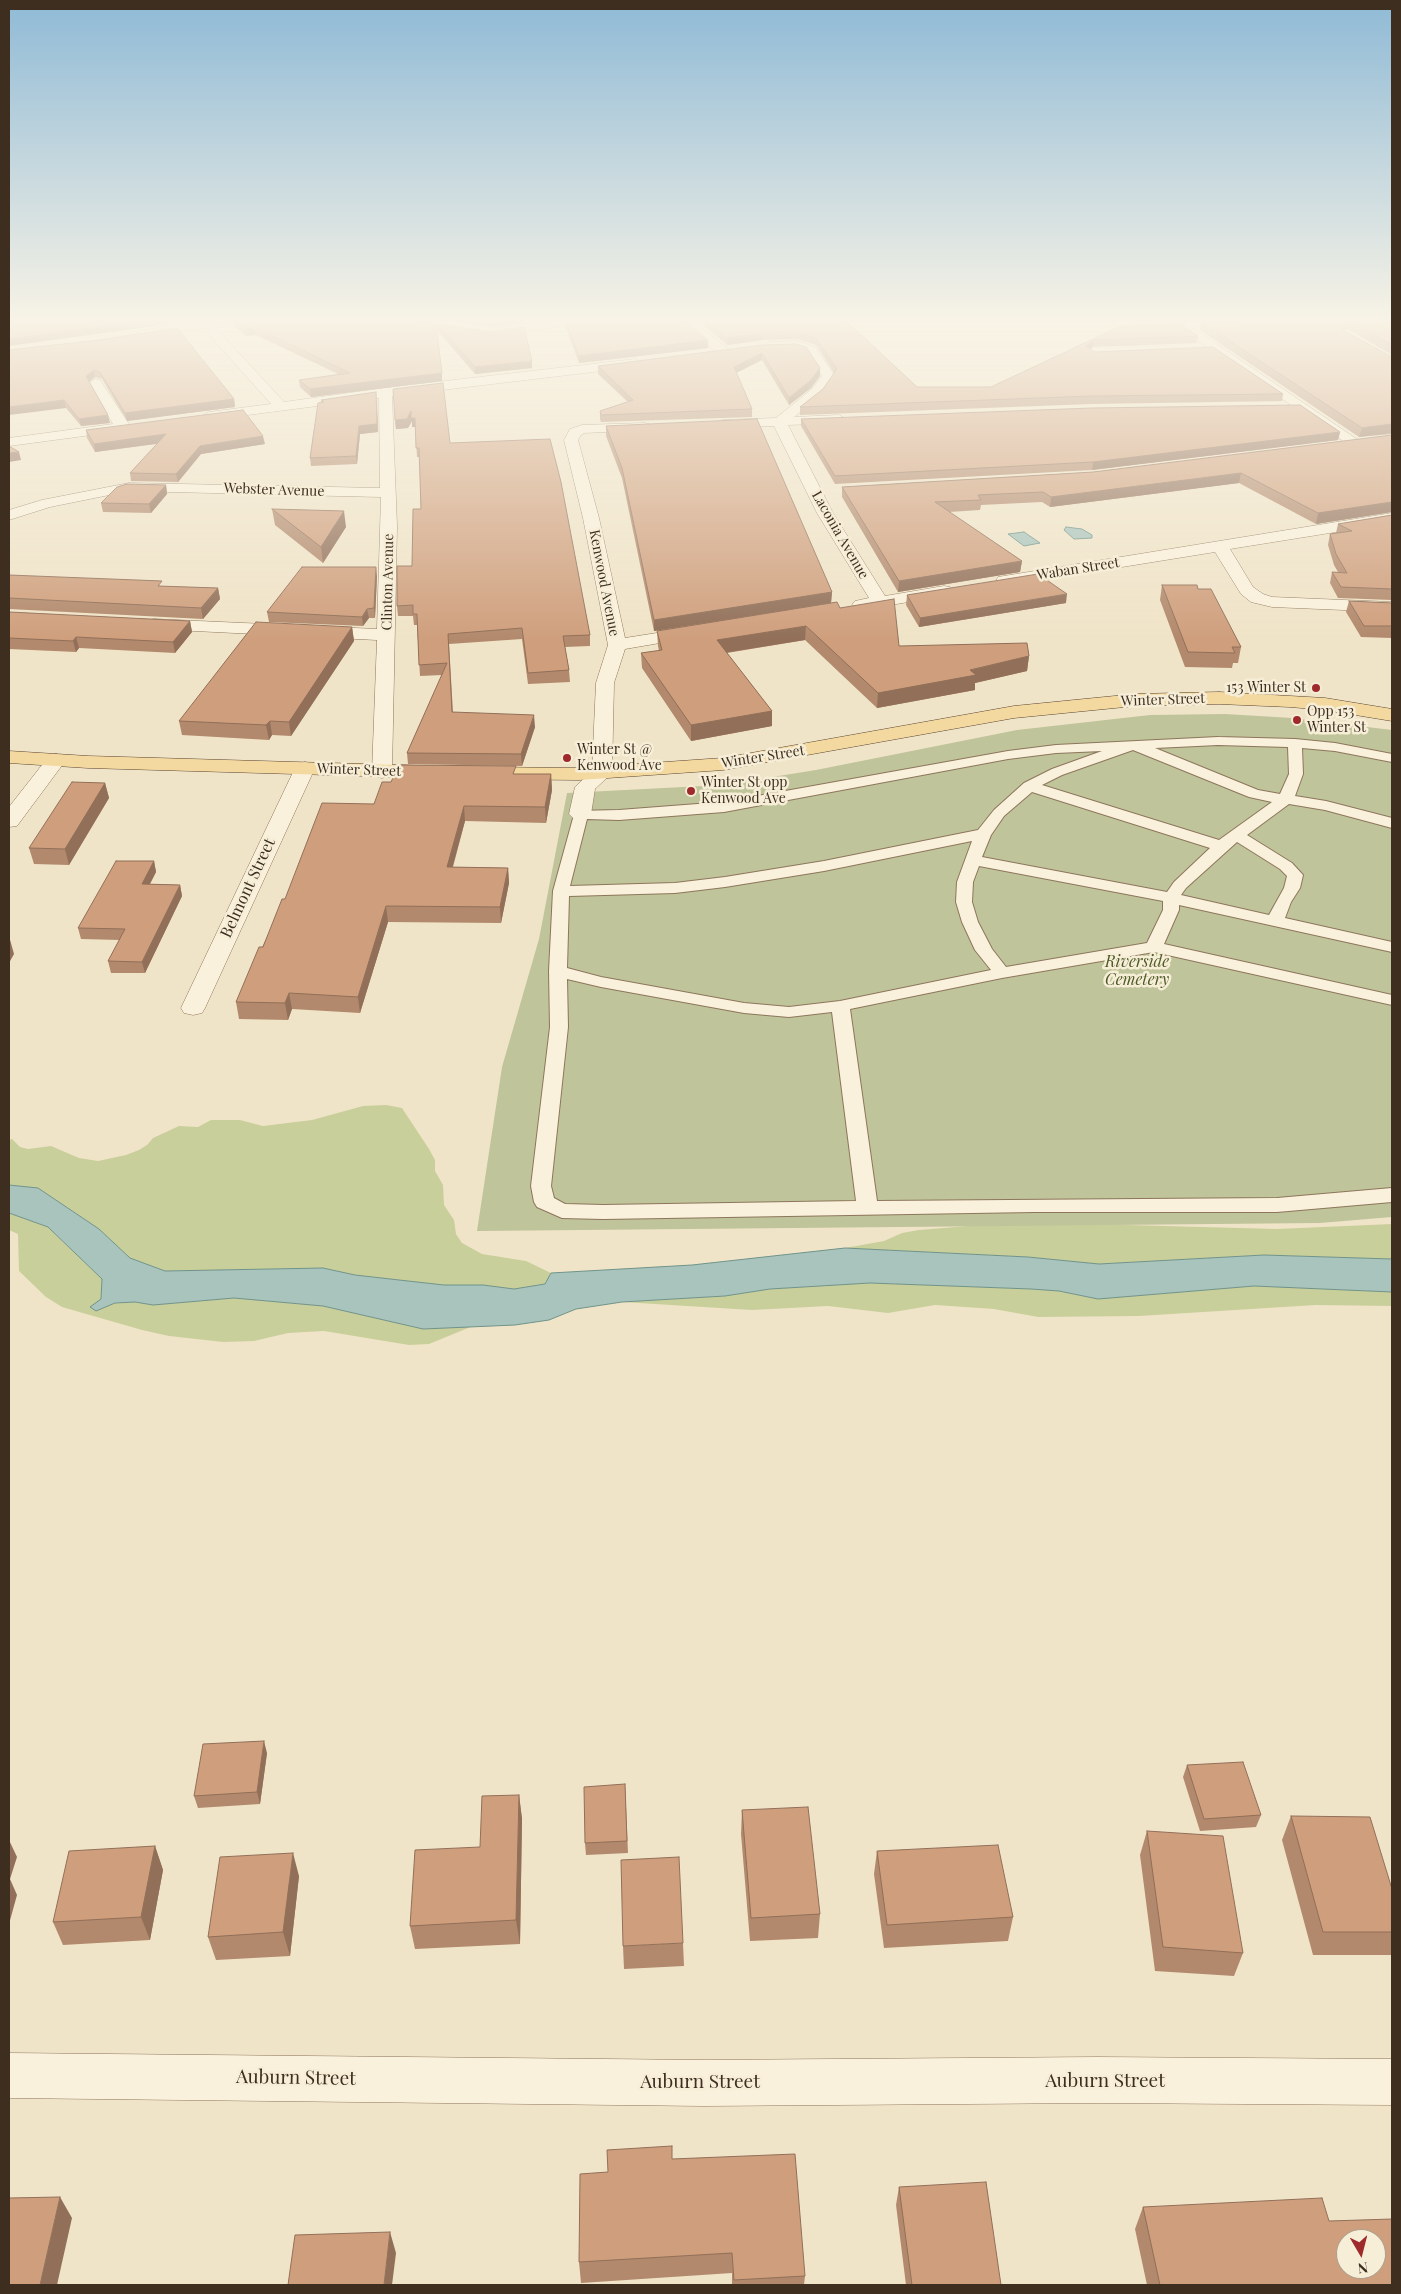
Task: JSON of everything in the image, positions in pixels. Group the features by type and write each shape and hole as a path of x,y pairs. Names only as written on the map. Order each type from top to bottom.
{"main road":[{"name":"Winter Street","path":"9,757 382,772 602,773 723,764 1014,712 1106,702 1202,698 1290,701 1325,704 1392,715"}],"street":[{"path":"9,442 131,426"},
{"name":"Clinton Avenue","path":"382,772 387,635 389,493 386,426"},
{"name":"Kenwood Avenue","path":"602,773 605,683 617,645 591,518 571,440 576,432 582,429 657,426"},
{"name":"Laconia Avenue","path":"781,426 797,460 821,492 825,513 880,602"},
{"path":"1330,426 1357,444"},
{"path":"1337,446 1375,441"},
{"name":"Webster Avenue","path":"9,515 47,504 130,487 389,493"},
{"name":"Waban Street","path":"991,584 1392,518"},
{"path":"1220,546 1247,590 1258,598 1272,602 1392,606"},
{"path":"842,608 963,588"},
{"path":"137,623 387,635"},
{"path":"617,645 715,629"},
{"path":"9,821 56,760"},
{"name":"Belmont Street","path":"193,1008 305,768"},
{"path":"580,814 585,787 602,773"},
{"name":"Auburn Street","path":"9,2075 704,2083 1097,2080 1392,2082"}],"lane":[{"path":"1392,758 1335,747 1295,743 1218,741 1056,749 1008,755 724,807 618,816 580,814 561,891 558,971 559,1027 541,1186 544,1202 562,1211 603,1212 868,1206 1277,1205 1392,1195"},
{"path":"1154,947 1170,910 1171,898 1180,886 1221,846 1286,799 1296,774 1295,743"},
{"path":"1002,973 984,950 970,922 964,902 965,882 983,834 999,813 1029,786 1057,772 1133,744 1254,794 1326,806 1392,823"},
{"path":"1029,786 1221,846"},
{"path":"561,891 675,888 725,882 824,866 983,834"},
{"path":"1236,835 1286,866 1295,875 1292,888 1283,902 1275,922"},
{"path":"973,860 1171,898 1392,947"},
{"path":"558,971 601,982 744,1008 789,1012 840,1006 1002,973 1154,947 1392,1000"},
{"path":"840,1006 868,1206"}],"green space":[{"name":"Riverside Cemetery","path":"1225,714 1292,718 1392,730 1392,1217 1320,1223 477,1231 502,1067 539,939 567,793 722,785 816,770 1017,730 1150,715"},
{"path":"386,1105 402,1108 429,1149 435,1160 435,1171 443,1185 444,1205 454,1220 456,1234 462,1243 482,1254 526,1261 551,1273 545,1284 514,1289 483,1285 444,1285 355,1275 323,1268 165,1271 130,1258 99,1229 38,1188 9,1185 9,1140 12,1139 20,1147 28,1149 51,1146 79,1158 98,1161 139,1150 153,1138 179,1126 198,1127 211,1120 240,1120 263,1126 312,1120 363,1106"},
{"path":"9,1213 48,1227 102,1279 101,1299 96,1311 115,1303 135,1302 153,1305 234,1298 323,1306 423,1329 473,1326 429,1344 409,1345 324,1331 288,1333 254,1341 223,1342 169,1336 142,1330 62,1307 46,1297 19,1271 18,1234 9,1230"},
{"path":"1052,1223 1277,1229 1392,1224 1392,1259 1264,1255 1099,1264 1028,1257 845,1248 884,1241 902,1233 919,1230 993,1224"},
{"path":"870,1283 1031,1289 1059,1291 1098,1299 1254,1286 1289,1287 1392,1292 1392,1306 1316,1305 1139,1316 1038,1317 994,1309 935,1305 888,1313 828,1306 752,1310 622,1302 725,1296 770,1289"}],"water":[{"path":"1066,527 1082,529 1092,535 1092,538 1074,539 1064,530"},
{"path":"1024,532 1040,543 1024,546 1008,534"},
{"path":"9,1185 38,1188 99,1229 130,1258 165,1271 323,1268 355,1275 444,1285 483,1285 514,1289 545,1284 551,1273 692,1265 845,1248 1028,1257 1099,1264 1264,1255 1392,1259 1392,1292 1254,1286 1098,1299 1059,1291 1031,1289 870,1283 770,1289 725,1296 622,1302 576,1309 549,1320 515,1325 423,1329 323,1306 234,1298 153,1305 135,1302 115,1303 96,1311 90,1307 101,1299 102,1279 48,1227 9,1213"}],"building":[{"path":"117,426 255,426 263,436 200,446 176,474 130,473 166,434 94,444 86,430"},
{"path":"315,426 359,426 356,456 310,458"},
{"path":"415,426 448,426 450,443 550,439 561,482 590,635 563,636 569,670 528,673 522,628 448,634 452,712 534,715 521,754 407,753 447,663 419,665 417,614 413,614 413,605 397,606 397,566 412,566 413,509 421,509 419,448 416,448"},
{"path":"606,426 760,426 832,592 654,620 622,468"},
{"path":"805,426 1331,426 1340,432 1093,462 835,476"},
{"path":"1359,426 1377,426 1362,428"},
{"path":"1392,435 1392,502 1318,513 1241,473 1051,497 1043,492 978,495 981,500 935,502 1022,561 899,581 842,487 1093,472"},
{"path":"9,446 19,452 9,453"},
{"path":"127,484 166,485 149,504 101,503 117,487"},
{"path":"272,509 344,511 321,547"},
{"path":"1392,515 1392,589 1341,587 1332,572 1347,573 1336,554 1330,534 1352,531 1338,524"},
{"path":"302,567 376,567 374,608 367,609 362,617 267,612"},
{"path":"1038,574 1067,594 920,618 907,595"},
{"path":"9,575 162,581 158,586 218,588 201,608 9,598"},
{"path":"1162,585 1197,585 1198,589 1211,589 1241,647 1232,647 1235,653 1188,652"},
{"path":"894,599 899,646 1027,643 1029,656 970,670 976,675 878,693 806,626 717,640 772,711 691,725 641,653 662,650 657,631 837,602 840,608"},
{"path":"1349,601 1392,603 1392,626 1364,626"},
{"path":"9,612 190,621 173,642 76,637 73,641 9,638"},
{"path":"256,622 352,627 289,722 270,721 266,725 179,721"},
{"path":"399,765 516,766 513,774 551,774 545,807 464,806 447,867 508,868 500,907 386,906 358,997 289,993 285,1003 236,1002 259,947 263,947 282,899 285,899 322,803 374,804 382,782 391,782"},
{"path":"72,782 105,783 65,849 29,848"},
{"path":"116,861 154,861 142,884 180,885 142,962 108,961 125,929 78,928"},
{"path":"264,1741 257,1792 194,1796 203,1744"},
{"path":"1243,1762 1261,1815 1204,1819 1187,1765"},
{"path":"625,1784 627,1841 585,1843 584,1787"},
{"path":"519,1795 516,1920 410,1926 415,1850 480,1847 482,1796"},
{"path":"808,1807 820,1914 751,1918 742,1810"},
{"path":"1291,1816 1370,1817 1392,1889 1392,1932 1323,1932"},
{"path":"1147,1831 1223,1836 1243,1953 1163,1947"},
{"path":"998,1845 1013,1917 887,1925 877,1851"},
{"path":"155,1846 141,1917 53,1922 69,1851"},
{"path":"293,1853 283,1932 208,1937 220,1857"},
{"path":"679,1857 683,1943 623,1946 621,1860"},
{"path":"672,2146 672,2159 795,2154 805,2276 734,2280 732,2253 579,2262 580,2174 608,2172 607,2150"},
{"path":"986,2182 1001,2285 912,2285 899,2187"},
{"path":"60,2197 40,2285 9,2285 9,2198"},
{"path":"1322,2198 1329,2221 1392,2219 1392,2285 1160,2285 1143,2207"},
{"path":"390,2232 384,2285 288,2285 295,2235"}],"place":[{"name":"153 Winter St","path":"1316,688"},
{"name":"Opp 153 Winter St","path":"1297,720"},
{"name":"Winter St @ Kenwood Ave","path":"567,758"},
{"name":"Winter St opp Kenwood Ave","path":"691,791"}]}
